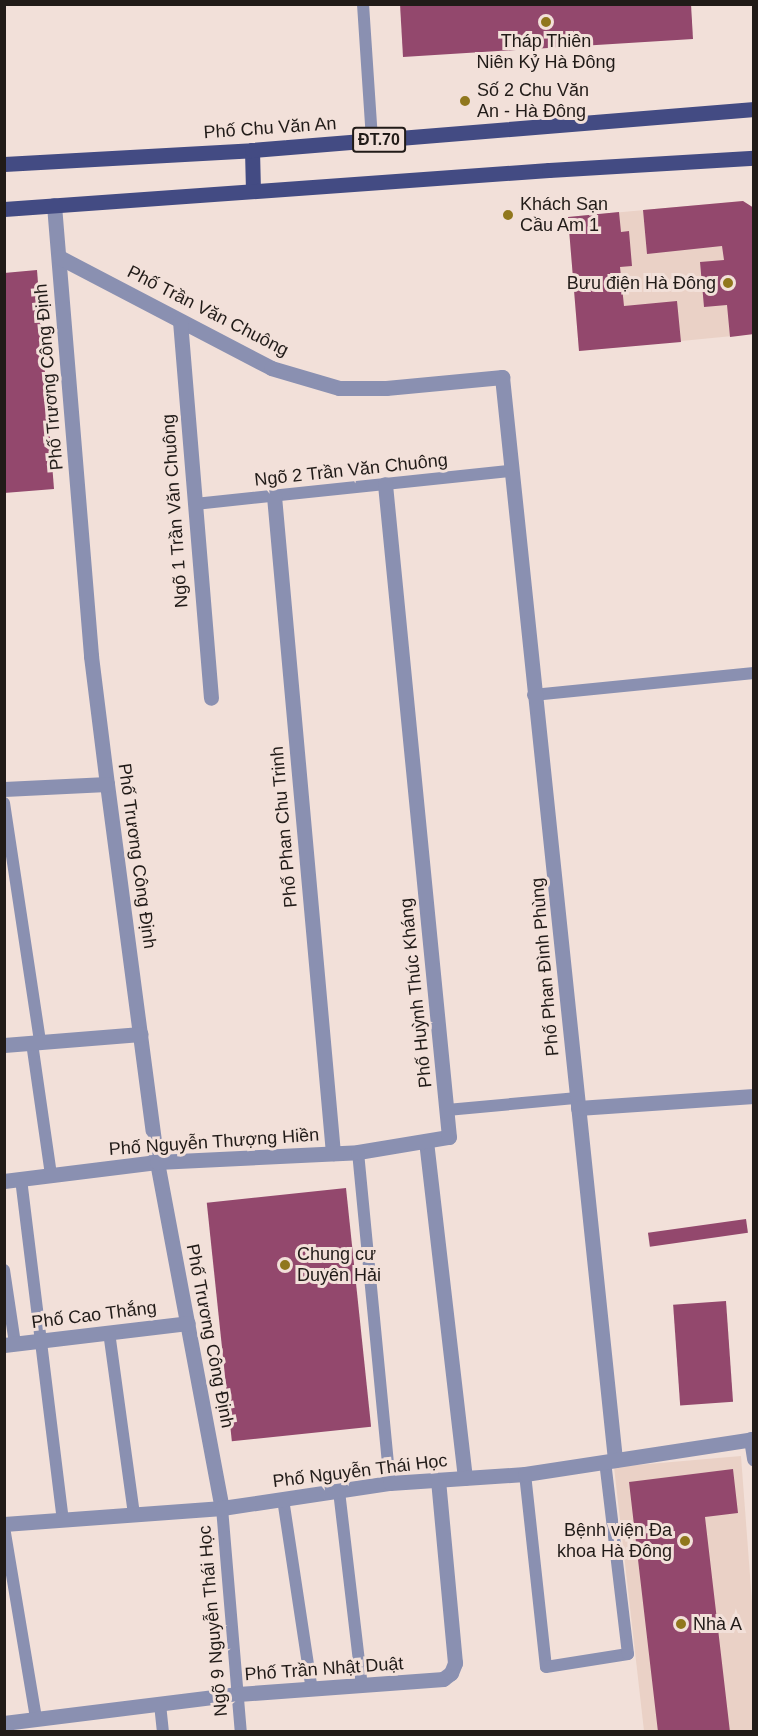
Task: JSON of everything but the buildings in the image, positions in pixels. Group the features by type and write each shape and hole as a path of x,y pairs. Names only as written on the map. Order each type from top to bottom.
{"main road":[{"name":"Phố Chu Văn An","path":"4,164 252,150 753,109"},
{"path":"252,150 253,191"},
{"name":"ĐT.70","path":"4,209 549,170 753,158"}],"street":[{"name":"Phố Trương Công Định","path":"54,205 91,656 107,784 157,1162 222,1508"},
{"name":"Phố Trần Văn Chuông","path":"59,257 271,368 339,388 386,388 502,377 511,471"},
{"name":"Ngõ 1 Trần Văn Chuông","path":"180,321 211,698"},
{"name":"Phố Phan Đình Phùng","path":"511,471 533,695 555,862 610,1461"},
{"name":"Phố Huỳnh Thúc Kháng","path":"385,484 449,1137 426,1141"},
{"name":"Phố Phan Chu Trinh","path":"274,496 333,1153"},
{"path":"4,789 107,784"},
{"path":"4,1045 141,1034"},
{"path":"578,1103 753,1096"},
{"path":"426,1141 465,1478"},
{"name":"Phố Nguyễn Thượng Hiền","path":"4,1181 157,1162 358,1152 426,1141"},
{"name":"Phố Cao Thắng","path":"10,1345 188,1323"},
{"path":"752,1439 753,1459"},
{"name":"Phố Nguyễn Thái Học","path":"4,1525 222,1508 390,1483 525,1474 752,1439"},
{"name":"Phố Trần Nhật Duật","path":"4,1723 238,1694 443,1679 451,1673 455,1663 438,1480"}],"lane":[{"path":"363,4 372,140"},
{"name":"Ngõ 2 Trần Văn Chuông","path":"195,504 511,471"},
{"path":"533,695 753,673"},
{"path":"4,803 51,1175"},
{"path":"447,1110 578,1103"},
{"path":"358,1152 390,1483"},
{"path":"21,1179 63,1520"},
{"path":"4,1270 10,1345"},
{"path":"109,1332 134,1514"},
{"path":"525,1474 546,1667 628,1654 610,1461"},
{"path":"339,1491 362,1686"},
{"path":"283,1499 312,1690"},
{"name":"Ngõ 9 Nguyễn Thái Học","path":"222,1508 241,1731"},
{"path":"4,1525 36,1719"},
{"path":"160,1704 163,1731"}],"shaded area":[{"path":"743,201 753,208 753,334 579,351 568,217"},
{"name":"Bệnh viện Đa khoa Hà Đông","path":"741,1456 753,1615 753,1731 644,1731 614,1467"}],"place":[{"name":"Tháp Thiên Niên Kỷ Hà Đông","path":"546,22"},
{"name":"Số 2 Chu Văn An - Hà Đông","path":"465,101"},
{"name":"Khách Sạn Cầu Am 1","path":"508,215"},
{"name":"Bưu điện Hà Đông","path":"728,283"},
{"name":"Chung cư Duyên Hải","path":"285,1265"},
{"name":"Bệnh viện Đa khoa Hà Đông","path":"685,1541"},
{"name":"Nhà A","path":"681,1624"}]}
